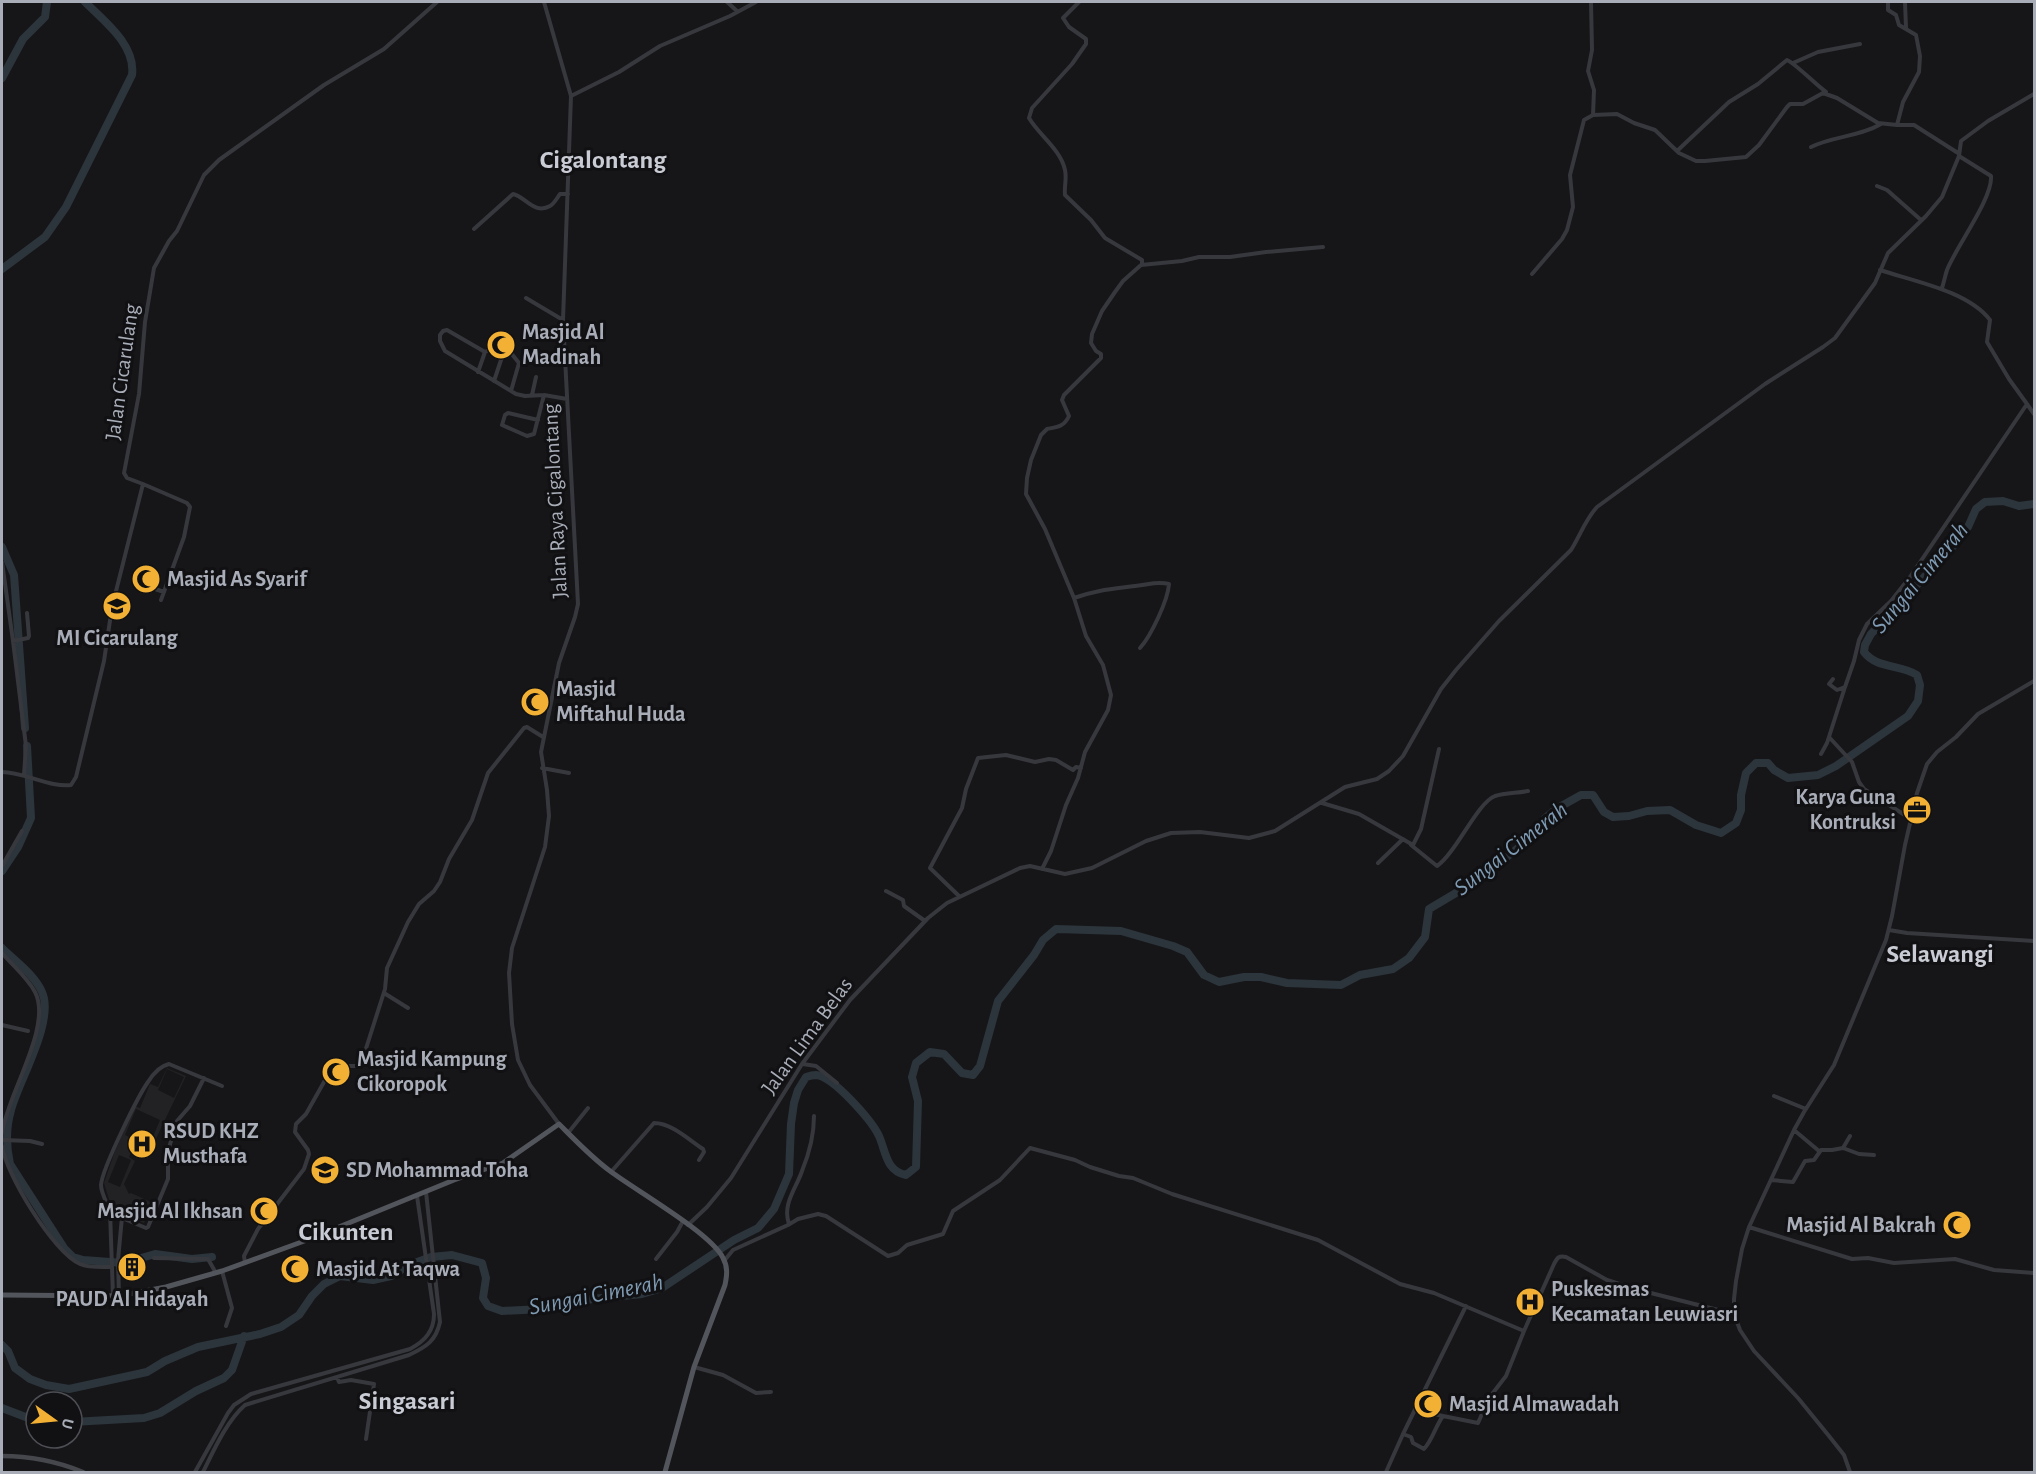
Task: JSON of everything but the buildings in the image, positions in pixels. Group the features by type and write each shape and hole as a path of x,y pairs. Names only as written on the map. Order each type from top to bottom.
{"main road":[{"path":"2,1295 116,1296 166,1287 219,1272 245,1264 503,1163 559,1124 611,1173 714,1245 724,1259 727,1275 722,1294 694,1366 665,1473"},
{"path":"2,1456 52,1461 82,1473"}],"street":[{"name":"Jalan Cicarulang","path":"143,484 126,478 124,473 139,394 151,280 157,260 177,231 204,175 219,160 324,85 384,49 437,2"},
{"name":"Jalan Raya Cigalontang","path":"544,2 571,96 563,320 578,604 560,663 541,759 547,790 548,832 542,859 510,954 509,993 518,1060 530,1085 559,1124"},
{"path":"727,2 737,11"},
{"path":"571,96 619,72 660,46 756,2"},
{"path":"1079,2 1063,18 1069,27 1086,39 1086,44 1072,64 1028,114 1030,120 1058,154 1065,169 1065,195 1091,220 1105,238 1116,246 1138,255 1142,260 1142,265"},
{"path":"1591,2 1593,50 1588,71 1594,90 1593,115"},
{"path":"1888,2 1889,12 1896,15 1899,25 1906,27 1916,35 1920,63 1919,72 1903,102 1897,124"},
{"path":"1905,2 1906,27"},
{"path":"1793,63 1818,52 1860,44"},
{"path":"1677,151 1729,102 1758,84 1786,61 1793,63 1826,93 1882,124"},
{"path":"1532,274 1554,250 1567,230 1573,207 1570,183 1574,152 1584,120 1593,115 1617,114 1634,123 1649,126 1677,151 1696,161 1746,157 1759,145 1786,106 1803,104 1819,94 1826,93"},
{"name":"Jalan Lima Belas","path":"656,1259 685,1223 707,1207 731,1178 802,1064 850,1000 925,921 947,903 1020,868 1030,866 1065,874 1092,868 1146,841 1171,833 1200,832 1249,838 1275,831 1345,787 1377,779 1389,771 1403,756 1441,689 1499,621 1571,550 1588,516 1597,507 1766,384 1835,338 1871,289 1888,253 1942,197 1959,154 1961,141 1988,121 2034,94"},
{"path":"1811,147 1865,133 1882,124 1914,125 1991,176 1992,181 1981,207 1946,272 1942,288"},
{"path":"1877,186 1887,190 1921,220"},
{"path":"474,229 513,194 533,207 542,208 551,205 560,194 568,194"},
{"path":"1042,869 1082,768 1086,750 1110,706 1111,695 1103,665 1086,636 1074,598 1046,529 1026,494 1027,478 1043,433 1047,429 1058,427 1067,420 1069,416 1062,400 1064,395 1100,362 1101,354 1091,343 1099,318 1124,281 1142,265 1323,247"},
{"path":"1880,270 1942,288 1985,313 1990,320 1987,342 2009,379 2034,414"},
{"path":"526,298 563,320"},
{"path":"485,352 447,330 440,335 445,351 511,391 521,396 544,395 567,399"},
{"path":"478,372 485,352 494,348 511,353 519,363 511,391"},
{"path":"494,381 504,351"},
{"path":"532,395 536,377"},
{"path":"537,420 508,413 502,425 530,436 534,434 544,395"},
{"path":"1821,754 1829,737 1859,640 1867,624 1891,601 1910,577 2027,404"},
{"path":"2,772 37,778 62,786 71,785 75,780 104,661 112,607 143,484 187,503 190,507 184,537 161,600"},
{"path":"2,562 16,640 26,746 26,776"},
{"path":"1074,598 1094,590 1157,582 1168,584 1167,593 1155,623 1146,642 1140,648"},
{"path":"149,587 164,592"},
{"path":"16,640 28,638 27,613"},
{"path":"1833,679 1829,684 1836,690 1845,687"},
{"path":"1850,1473 1844,1455 1740,1330 1734,1314 1736,1281 1749,1227 1794,1130 1834,1065 1889,930 1922,776 1931,758 1978,714 2034,681"},
{"path":"245,1264 244,1256 258,1229 304,1168 309,1154 296,1132 297,1124 306,1114 333,1066 346,1067 360,1064 384,993 387,968 419,904 434,891 440,882 449,859 472,820 488,773 524,728 544,737"},
{"path":"1829,737 1852,762 1864,789 1911,819"},
{"path":"1410,844 1414,843 1421,829 1439,749"},
{"path":"959,896 930,868 962,808 966,789 978,758 1006,755 1035,762 1049,759 1056,760 1073,770 1076,767 1082,768"},
{"path":"542,767 569,773"},
{"path":"1321,803 1359,814 1403,839 1437,866 1446,858 1487,802 1497,796 1528,790"},
{"path":"2,866 22,831"},
{"path":"1378,863 1403,839"},
{"path":"885,891 903,900 905,907 925,921"},
{"path":"1889,930 2034,941"},
{"path":"2,953 35,992 40,1008 35,1036 9,1103 2,1133"},
{"path":"384,993 408,1008"},
{"path":"2,1025 28,1031"},
{"path":"116,1296 110,1211 101,1188 102,1181 147,1082 163,1065 169,1064 222,1086"},
{"path":"802,1064 816,1066 837,1083"},
{"path":"110,1211 148,1227 168,1179 168,1151 177,1121 190,1106 204,1078"},
{"path":"1774,1096 1806,1109"},
{"path":"568,1133 588,1108"},
{"path":"789,1224 787,1216 789,1202 806,1161 814,1116"},
{"path":"611,1173 654,1123 660,1123 686,1136 703,1149 704,1152 699,1160"},
{"path":"1794,1130 1819,1151 1843,1148 1859,1154 1874,1155"},
{"path":"1843,1148 1850,1136"},
{"path":"6,1141 30,1141 42,1144"},
{"path":"2,1146 6,1164 15,1181 54,1243 80,1264 112,1264"},
{"path":"724,1259 733,1250 801,1218 818,1214 824,1215 888,1256 893,1255 907,1245 943,1234 953,1211 1000,1180 1030,1148 1132,1178 1172,1194 1318,1240 1400,1284 1434,1293 1524,1332"},
{"path":"1771,1180 1793,1182 1804,1162 1815,1160 1819,1151"},
{"path":"195,1473 220,1424 234,1405 251,1394 424,1348 435,1338 440,1322 426,1192"},
{"path":"203,1473 237,1412 245,1405 386,1359 421,1343 428,1336 434,1321 417,1196"},
{"path":"116,1296 122,1217"},
{"path":"1749,1227 1852,1259 1864,1257 1884,1262 1904,1263 1955,1259 1994,1270 2034,1273"},
{"path":"110,1232 119,1233"},
{"path":"1415,1410 1478,1423 1489,1398 1506,1376 1554,1264 1561,1256 1607,1280 1734,1314"},
{"path":"154,1258 208,1259 219,1272 232,1308 226,1326"},
{"path":"427,1261 433,1260"},
{"path":"1386,1473 1466,1306"},
{"path":"694,1366 723,1375 756,1393 771,1392"},
{"path":"315,1376 316,1383"},
{"path":"336,1377 339,1382 351,1380 374,1384 366,1439"},
{"path":"1403,1434 1411,1437 1413,1443 1424,1449 1431,1442 1443,1416"},
{"path":"203,1457 209,1461"}],"shaded area":[{"path":"167,1068 186,1076 151,1149 135,1142 129,1157 135,1161 124,1184 129,1194 153,1203 144,1223 115,1211 111,1206 104,1183 135,1106 140,1108 150,1084 158,1087","holes":["167,1069 184,1077 174,1098 158,1090","136,1109 160,1120 149,1146 125,1135","119,1155 131,1160 120,1187 108,1182"]}],"waterway":[{"path":"2,78 23,39 45,17 47,2"},
{"path":"2,269 45,237 66,207 132,75 132,64 124,44 85,2"},
{"name":"Sungai Cimerah","path":"2,1345 8,1351 15,1368 30,1379 46,1385 69,1389 147,1372 165,1361 198,1347 260,1334 281,1327 299,1315 312,1296 324,1284 340,1276 373,1280 391,1276 409,1265 431,1257 452,1255 482,1263 486,1278 483,1298 488,1306 502,1311 542,1309 592,1299 642,1294 662,1288 734,1240 758,1228 774,1209 789,1174 794,1103 798,1090 806,1077 816,1075 823,1077 851,1100 875,1129 894,1169 906,1175 916,1167 918,1101 912,1077 916,1063 930,1052 944,1054 962,1073 973,1075 980,1066 998,1001 1043,940 1056,929 1121,931 1173,946 1187,952 1204,975 1219,982 1244,977 1261,977 1287,983 1341,985 1360,975 1393,969 1409,958 1425,937 1429,909 1471,884 1497,865 1523,844 1544,819 1556,809 1581,795 1593,795 1604,812 1613,817 1647,811 1670,810 1696,825 1721,833 1736,823 1741,810 1741,795 1746,773 1756,763 1768,763 1774,770 1788,778 1818,775 1836,766 1908,716 1918,701 1920,685 1917,675 1882,664 1869,657 1864,652 1871,634 1957,542 1968,527 1976,509 1985,502 2003,501 2019,506 2034,504"},
{"path":"2,547 14,575 25,728"},
{"path":"2,871 18,847 31,818 27,746"},
{"path":"2,948 39,985 45,1004 40,1034 9,1116 7,1137 10,1164 64,1248 73,1257 83,1260 124,1263 155,1254 192,1259 212,1257"},
{"path":"84,1421 144,1418 160,1413 196,1391 224,1378 232,1370 244,1336"},
{"path":"2,1408 24,1416"}],"place":[{"name":"Masjid Al Madinah","path":"501,345"},
{"name":"Masjid As Syarif","path":"146,579"},
{"name":"MI Cicarulang","path":"117,606"},
{"name":"Masjid Miftahul Huda","path":"535,702"},
{"name":"Karya Guna Kontruksi","path":"1917,810"},
{"name":"Masjid Kampung Cikoropok","path":"336,1072"},
{"name":"RSUD KHZ Musthafa","path":"142,1144"},
{"name":"SD Mohammad Toha","path":"325,1170"},
{"name":"Masjid Al Ikhsan","path":"264,1211"},
{"name":"Masjid Al Bakrah","path":"1957,1225"},
{"name":"PAUD Al Hidayah","path":"132,1267"},
{"name":"Masjid At Taqwa","path":"295,1269"},
{"name":"Puskesmas Kecamatan Leuwiasri","path":"1530,1302"},
{"name":"Masjid Almawadah","path":"1428,1404"}],"district":[{"name":"Cigalontang","path":"603,160"},
{"name":"Selawangi","path":"1940,954"},
{"name":"Cikunten","path":"346,1232"},
{"name":"Singasari","path":"407,1401"}]}
